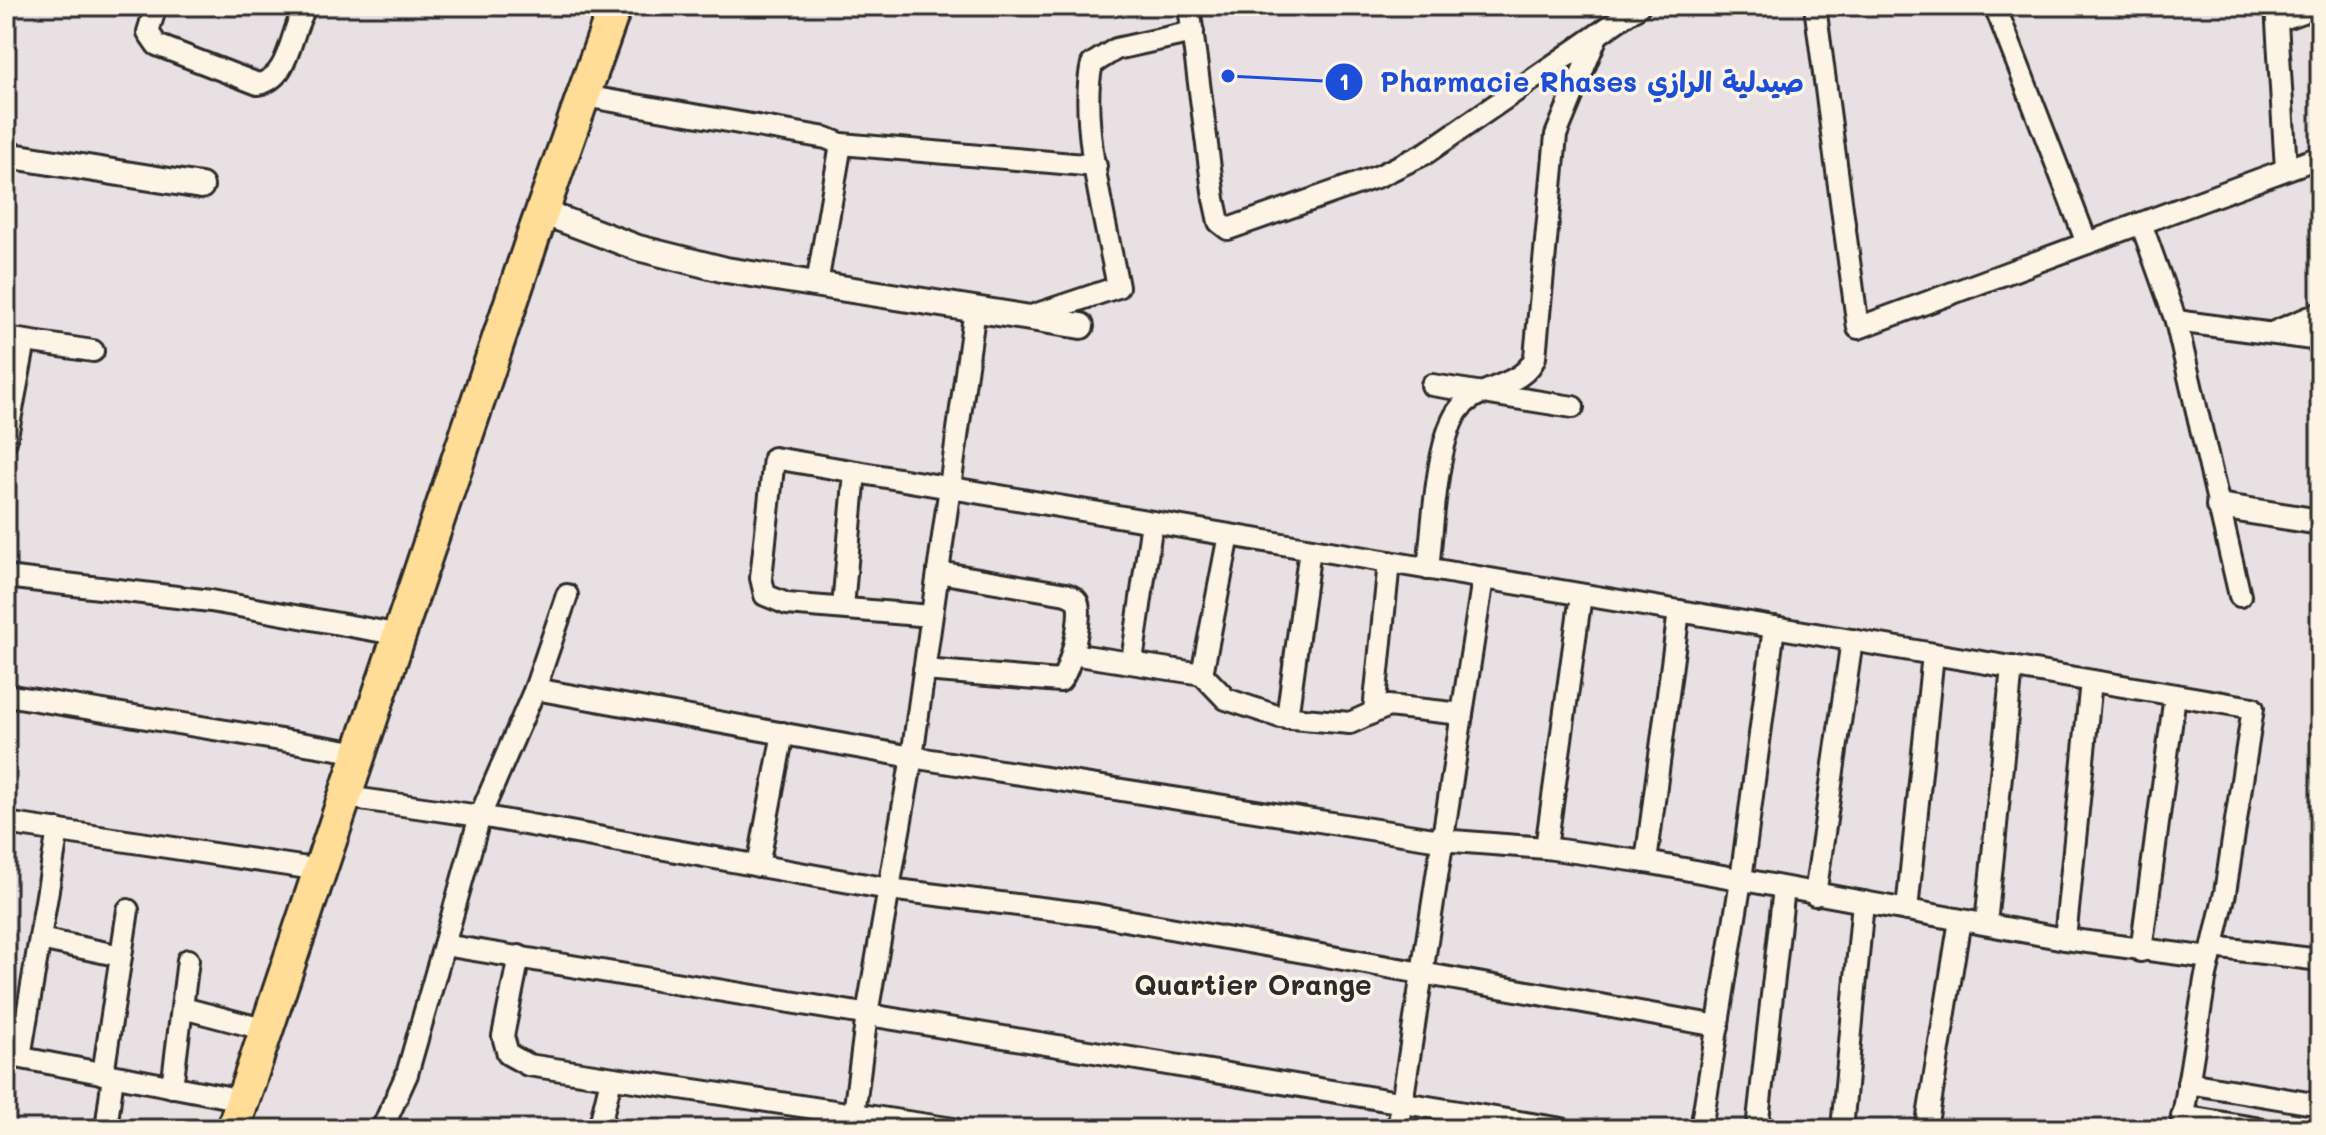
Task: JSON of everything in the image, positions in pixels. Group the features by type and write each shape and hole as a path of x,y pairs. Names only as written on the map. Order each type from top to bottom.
{"main road":[{"path":"238,1114 532,240 545,213 615,6"}],"street":[{"path":"156,6 148,32 157,45 258,84 274,77 283,63 307,6"},
{"path":"1189,6 1214,199 1219,222 1228,229 1379,176 1426,153 1639,6"},
{"path":"1815,6 1858,328 2320,157"},
{"path":"1995,6 2087,243"},
{"path":"2286,169 2277,14 2319,6"},
{"path":"1028,317 1118,287 1096,166 1088,80 1092,64 1116,49 1193,32"},
{"path":"1428,569 1444,446 1459,409 1481,393 1529,369 1535,357 1556,135 1597,36"},
{"path":"584,96 727,118 826,138 841,144 1096,166"},
{"path":"817,284 841,144"},
{"path":"6,155 201,186"},
{"path":"545,213 638,248 726,270 1081,326"},
{"path":"2141,223 2176,321 2240,596"},
{"path":"853,1122 867,1014 912,757 975,309"},
{"path":"2270,333 2320,313"},
{"path":"2176,321 2320,340"},
{"path":"6,441 15,340 93,351"},
{"path":"1432,385 1573,407"},
{"path":"931,616 773,601 765,595 761,578 774,458 2253,708 2227,878 2181,1123 2261,1129"},
{"path":"843,607 855,472"},
{"path":"2219,506 2320,522"},
{"path":"1132,661 1152,522"},
{"path":"1202,674 1229,535"},
{"path":"1287,718 1310,549"},
{"path":"1374,711 1389,562"},
{"path":"924,670 1060,681 1067,675 1079,607 1073,597 938,572"},
{"path":"6,577 211,601 401,635"},
{"path":"1398,1129 1399,1104 1483,578"},
{"path":"382,1129 407,1074 480,816 535,689 567,595"},
{"path":"1546,848 1581,595"},
{"path":"1646,862 1679,611"},
{"path":"1701,1129 1741,880 1774,627"},
{"path":"1815,895 1852,640"},
{"path":"1072,654 1202,674 1226,699 1287,718 1350,723 1374,711 1407,706 1462,714"},
{"path":"1907,910 1933,654"},
{"path":"1986,924 2012,667"},
{"path":"2065,939 2091,681"},
{"path":"535,689 912,757 1440,840 1546,848 1646,862 1815,895 2141,951 2212,952 2320,960"},
{"path":"6,695 361,753"},
{"path":"2141,951 2175,695"},
{"path":"758,866 783,733"},
{"path":"346,797 480,816 889,889 1097,915 1718,1026"},
{"path":"6,823 321,870"},
{"path":"58,830 40,939 13,1056 172,1087 238,1114"},
{"path":"1757,1129 1784,888"},
{"path":"1842,1129 1863,902"},
{"path":"106,1129 108,1075 128,910"},
{"path":"1926,1129 1960,920"},
{"path":"40,939 121,956"},
{"path":"444,945 1522,1126 1562,1129"},
{"path":"519,956 503,1036 508,1054 528,1065 853,1122 954,1129"},
{"path":"172,1087 188,960"},
{"path":"183,1008 267,1030"},
{"path":"599,1129 611,1079"},
{"path":"2188,1083 2320,1105"}],"place":[{"name":"Pharmacie Rhases صيدلية الرازي","path":"1228,76"}],"district":[{"name":"Quartier Orange","path":"1253,984"}]}
